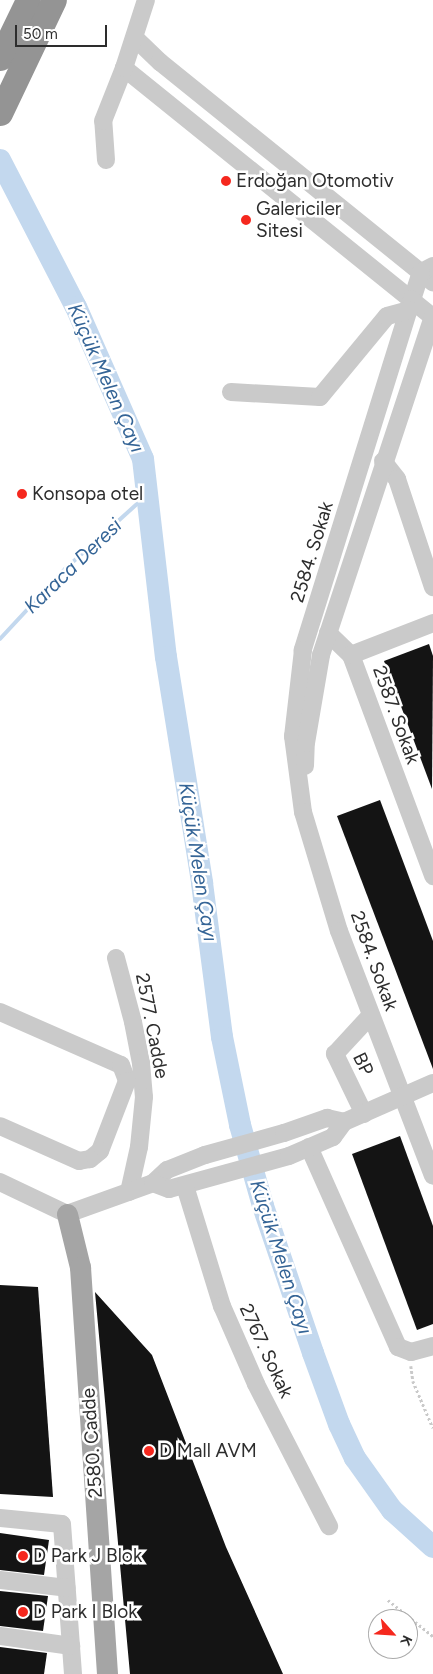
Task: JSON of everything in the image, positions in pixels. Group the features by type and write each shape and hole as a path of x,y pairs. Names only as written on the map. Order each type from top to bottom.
{"highway":[{"path":"0,58 43,4"},
{"path":"0,114 43,4"}],"main road":[{"name":"2580. Cadde","path":"67,1214 80,1267 107,1674"}],"street":[{"path":"106,160 103,121 135,38 146,0"},
{"path":"135,38 160,62 429,273"},
{"path":"124,68 410,304 433,317"},
{"name":"2584. Sokak","path":"429,273 410,304 303,650 293,736 303,812 339,931 433,1176"},
{"path":"231,392 320,397 387,316 410,304"},
{"name":"2584. Sokak","path":"303,812 306,743 321,655 383,462 428,347 433,317"},
{"path":"383,462 397,480 433,587"},
{"path":"352,654 433,624"},
{"name":"2587. Sokak","path":"328,633 352,654 433,876"},
{"name":"2577. Cadde","path":"116,958 133,1022 141,1063 144,1097 139,1148 129,1192"},
{"path":"0,1012 121,1065 127,1081 100,1151 90,1159 79,1161 0,1126"},
{"name":"BP","path":"364,1114 335,1054 371,1015"},
{"path":"154,1183 170,1189 185,1186 288,1156 333,1137 344,1122 433,1083"},
{"path":"0,1182 67,1214 154,1183 167,1170 205,1155 284,1133 327,1118 344,1122"},
{"path":"309,1147 398,1347 411,1352 433,1346"},
{"name":"2767. Sokak","path":"185,1186 222,1306 256,1384 329,1526"},
{"path":"0,1518 62,1524 73,1674"},
{"path":"0,1580 67,1588"},
{"path":"0,1636 71,1646"}],"path":[{"path":"411,1352 413,1381 433,1428"},
{"path":"388,1600 433,1636"}],"building":[{"path":"429,644 433,656 432,789 384,661"},
{"path":"380,800 433,941 433,1069 337,816"},
{"path":"400,1136 433,1226 433,1324 417,1330 352,1154"},
{"path":"0,1285 38,1287 53,1497 0,1494"},
{"name":"D Mall AVM","path":"95,1292 152,1355 226,1547 283,1674 130,1674"},
{"name":"D Park J Blok","path":"0,1533 49,1540 44,1575 0,1570"},
{"name":"D Park I Blok","path":"0,1591 48,1596 43,1631 0,1626"},
{"path":"0,1647 47,1653 44,1674 0,1674"}],"waterway":[{"name":"Küçük Melen Çayı","path":"0,160 76,307 143,459 166,657 202,883 222,1037 240,1125 263,1206 313,1353 339,1424 355,1458 392,1510 433,1547"},
{"name":"Karaca Deresi","path":"0,639 65,569 147,495"}],"place":[{"name":"Erdoğan Otomotiv","path":"226,181"},
{"name":"Galericiler Sitesi","path":"246,220"},
{"name":"Konsopa otel","path":"22,494"},
{"name":"D Mall AVM","path":"149,1451"},
{"name":"D Park J Blok","path":"23,1556"},
{"name":"D Park I Blok","path":"23,1612"}]}
